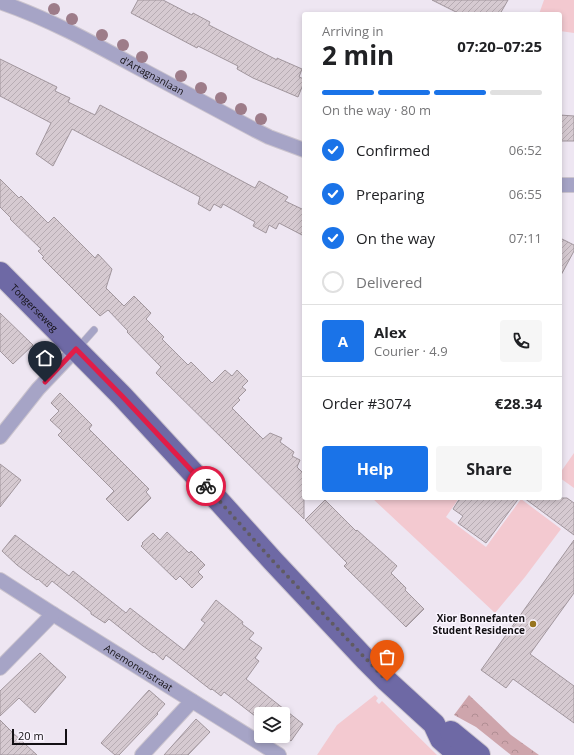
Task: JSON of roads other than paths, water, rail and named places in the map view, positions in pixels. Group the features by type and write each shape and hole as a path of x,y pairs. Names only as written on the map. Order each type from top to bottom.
{"main road":[{"name":"Tongerseweg","path":"0,273 122,396 366,660 434,724 449,730 479,755"},
{"name":"Tongerseweg","path":"434,724 441,739 459,755"}],"street":[{"name":"d'Artagnanlaan","path":"0,2 57,25 90,41 255,130 302,149"},
{"path":"562,185 574,185"},
{"path":"0,437 45,382 76,349"},
{"name":"Anemonenstraat","path":"0,580 279,755"},
{"path":"0,668 53,614"},
{"path":"142,755 192,701"}],"lane":[{"path":"76,349 94,330"}],"place":[{"name":"Xior Bonnefanten Student Residence","path":"533,624"}]}
